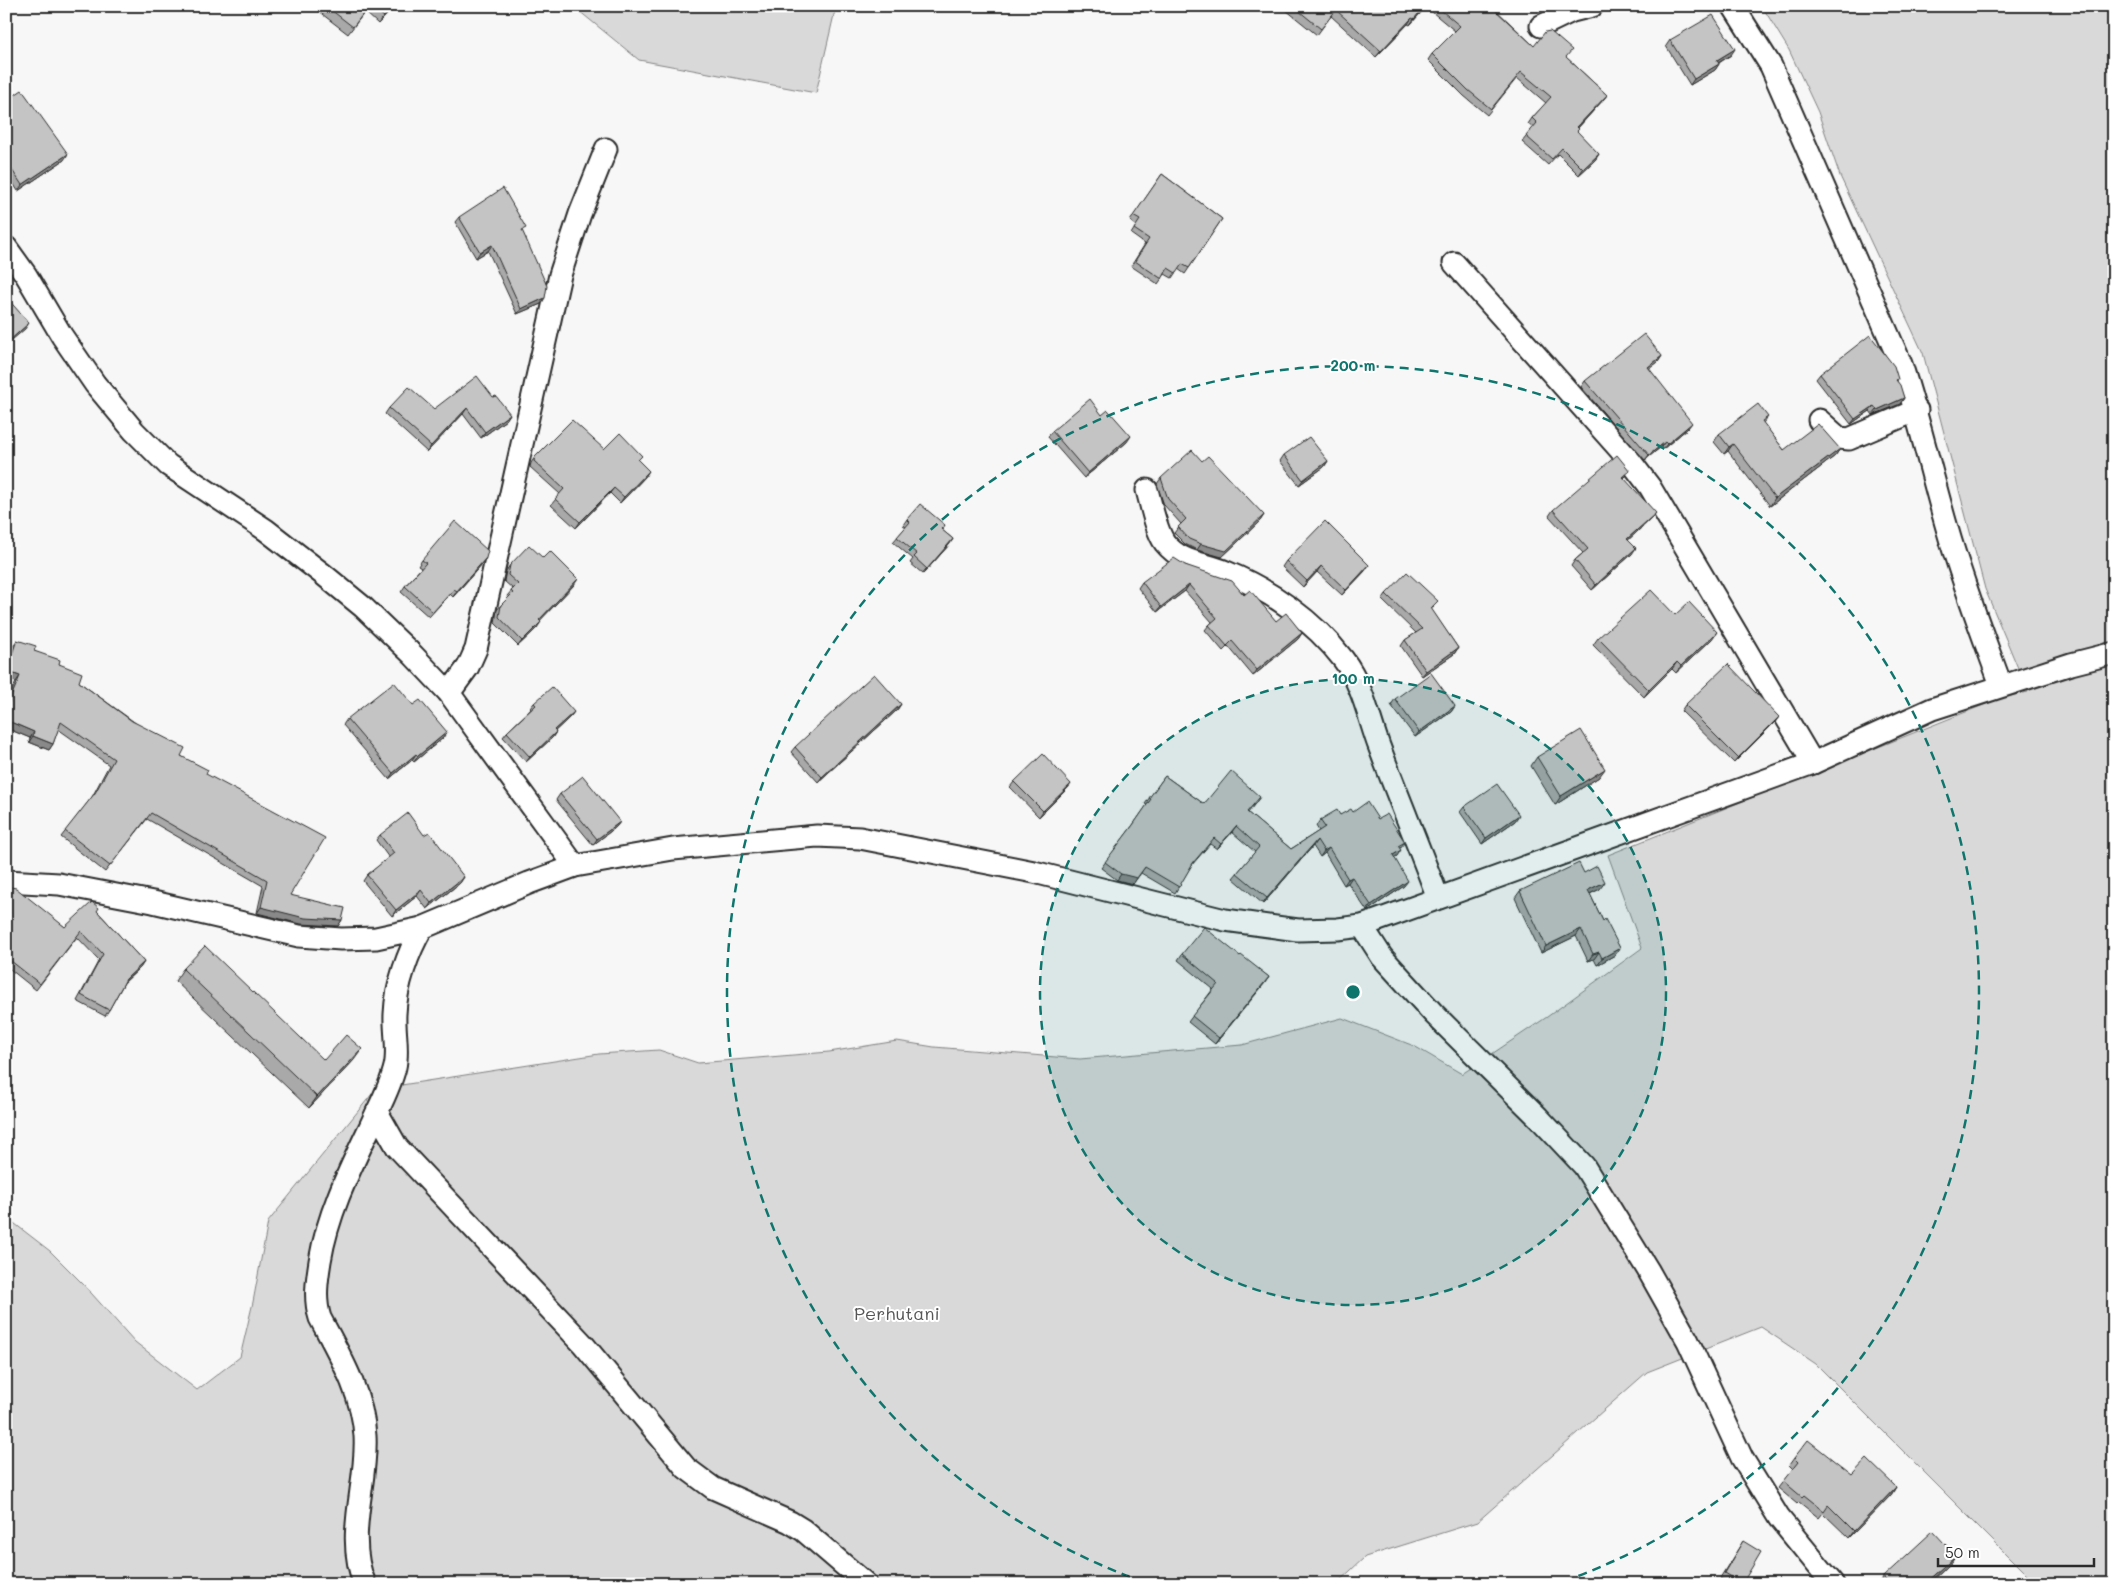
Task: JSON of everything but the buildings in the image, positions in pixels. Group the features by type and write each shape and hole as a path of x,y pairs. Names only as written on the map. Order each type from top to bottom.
{"street":[{"path":"1541,26 1572,11 1592,6"},
{"path":"1733,6 1771,66 1901,364 1917,410 1947,528 1968,593 2002,686"},
{"path":"449,693 468,667 476,649 560,275 580,214 606,149"},
{"path":"6,247 26,275 62,336 95,384 134,432 168,465 266,530 363,607 449,693 575,866"},
{"path":"1454,263 1631,462 1650,487 1813,763"},
{"path":"1818,420 1839,438 1849,439 1917,410"},
{"path":"1147,490 1153,514 1165,542 1185,560 1225,571 1263,591 1311,624 1344,660 1363,693 1378,744 1438,898"},
{"path":"6,881 59,884 153,902 299,936 341,939 376,938 422,928 529,882 575,866 673,849 817,836 860,838 1034,872 1224,920 1298,930 1338,929 1362,926 1813,763 1932,709 2071,664 2114,653"},
{"path":"1362,926 1382,957 1434,1014 1538,1117 1584,1166 1648,1270 1688,1341 1742,1458 1779,1518 1833,1584"},
{"path":"365,1584 358,1568 356,1531 365,1462 365,1434 360,1406 345,1366 318,1310 316,1281 324,1236 342,1185 389,1086 396,1066 395,1013 404,968 412,946 422,928"},
{"path":"377,1112 397,1147 583,1344 686,1468 713,1488 790,1522 803,1530 866,1584"}],"green space":[{"path":"573,6 836,6 816,93 639,60"},
{"name":"Perhutani","path":"1762,6 2114,6 2114,1584 2036,1584 1816,1364 1761,1327 1647,1372 1477,1522 1365,1557 1336,1584 6,1584 6,1217 50,1251 83,1284 135,1342 197,1390 240,1357 253,1302 268,1222 376,1089 599,1054 659,1050 698,1063 829,1052 897,1041 934,1047 1080,1059 1242,1045 1342,1018 1414,1046 1462,1074 1547,1017 1642,948 1608,855 2001,698 2028,692 1985,589 1923,353 1840,176 1818,112 1789,50"}]}
